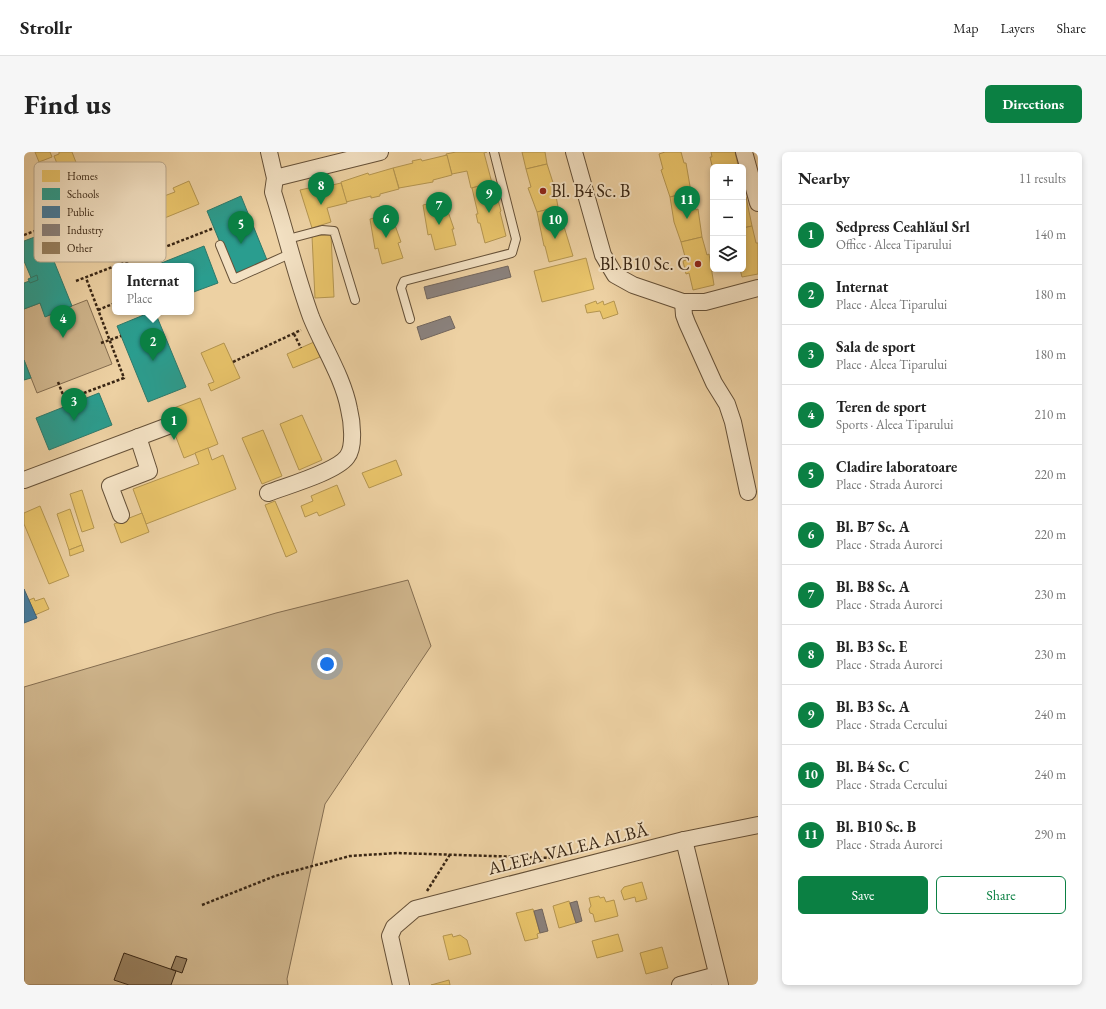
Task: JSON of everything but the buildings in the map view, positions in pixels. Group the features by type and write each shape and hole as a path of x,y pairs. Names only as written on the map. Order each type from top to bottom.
{"street":[{"path":"268,493 334,468 348,457 352,438 349,409 339,378 314,324 273,192 275,178 269,152"},
{"path":"275,178 380,152"},
{"path":"574,152 603,255 608,266 615,275 633,285 683,302 705,302 758,288"},
{"path":"744,152 755,176 758,203"},
{"path":"683,302 684,315 687,323 714,383 727,404 733,422 748,492"},
{"path":"24,480 168,426"},
{"path":"121,515 110,486 149,471 138,437"},
{"name":"ALEEA VALEA ALBĂ","path":"401,985 390,936 394,927 415,908 684,840 758,825"},
{"path":"680,985 718,980 684,840"}],"lane":[{"path":"410,319 402,288 404,281 512,252 516,239 494,152"},
{"path":"220,245 234,279 290,246 322,230 334,231 355,300"}],"path":[{"path":"166,247 214,228"},
{"path":"24,235 34,231"},
{"path":"76,281 112,268"},
{"path":"65,400 124,378 86,278"},
{"path":"98,310 112,304"},
{"path":"232,362 314,324"},
{"path":"294,334 301,348"},
{"path":"101,343 121,336"},
{"path":"58,382 67,405"},
{"path":"202,904 275,876 350,856 397,853 452,853 559,858"},
{"path":"415,908 452,853"}],"shaded area":[{"path":"87,300 112,364 37,393 24,360 24,309 40,303 46,316"},
{"path":"408,580 431,646 325,804 287,979 288,985 24,985 24,687 276,613"}],"place":[{"name":"Bl. B4 Sc. B","path":"543,191"},
{"name":"Bl. B3 Sc. E","path":"321,205"},
{"name":"Bl. B3 Sc. A","path":"489,213"},
{"name":"Bl. B10 Sc. B","path":"687,219"},
{"name":"Bl. B8 Sc. A","path":"439,225"},
{"name":"Bl. B7 Sc. A","path":"386,238"},
{"name":"Bl. B4 Sc. C","path":"555,239"},
{"name":"Cladire laboratoare","path":"241,244"},
{"name":"Bl. B10 Sc. C","path":"698,264"},
{"name":"Teren de sport","path":"63,338"},
{"name":"Internat","path":"153,361"},
{"name":"Sala de sport","path":"74,421"},
{"name":"Sedpress Ceahlăul Srl","path":"174,440"}]}
